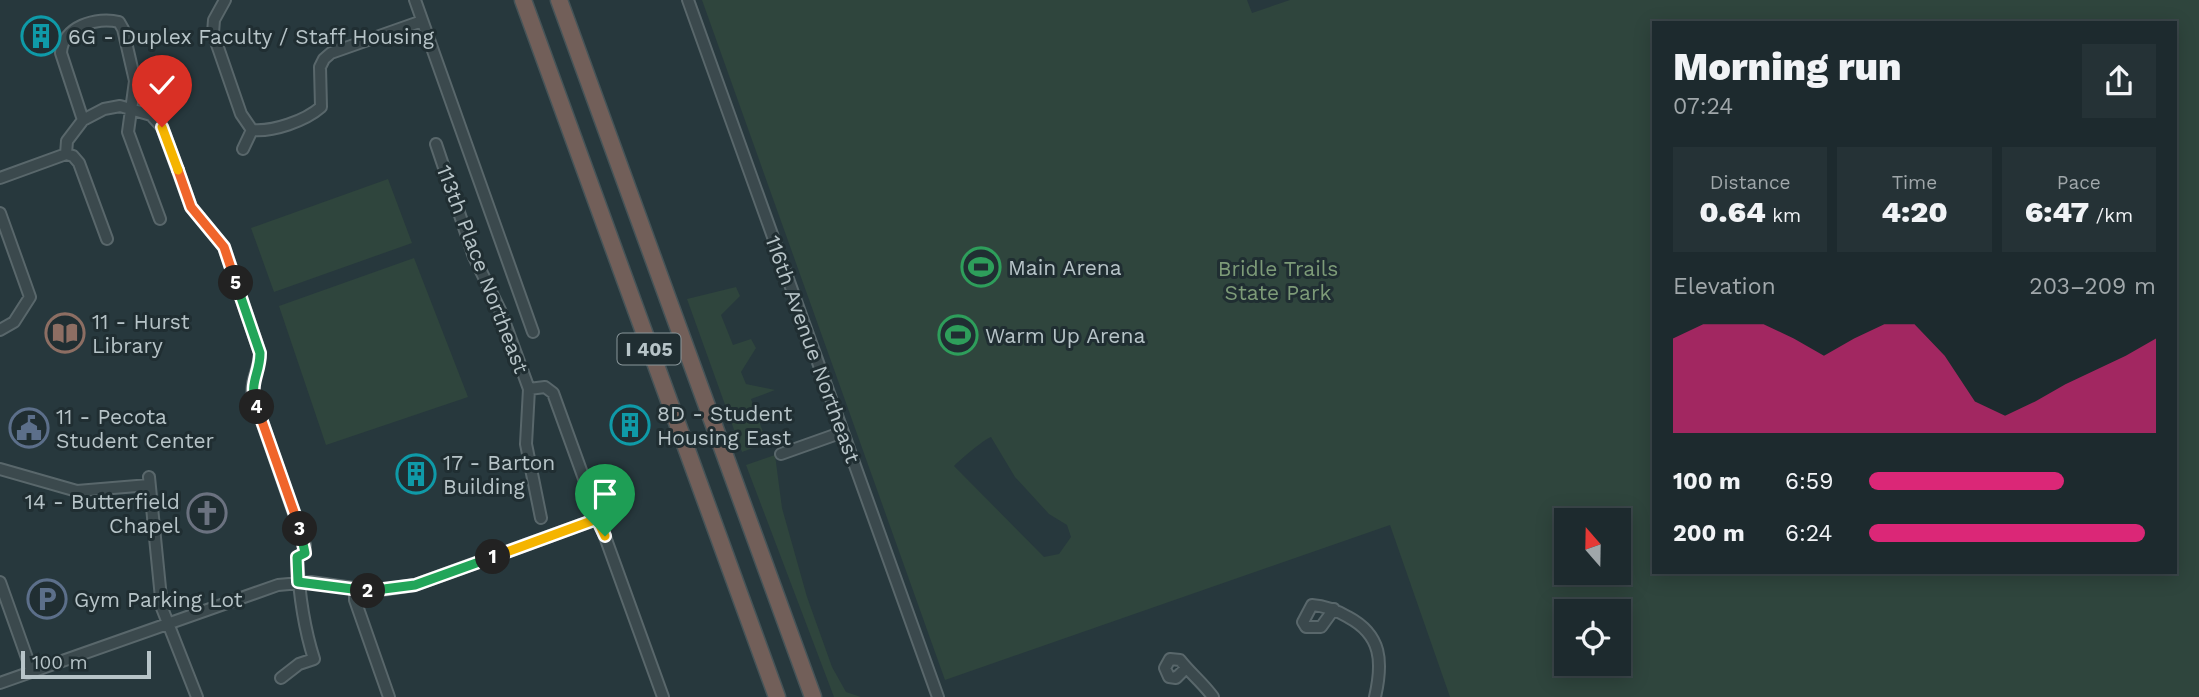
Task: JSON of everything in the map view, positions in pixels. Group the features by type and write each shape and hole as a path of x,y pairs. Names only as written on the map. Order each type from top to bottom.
{"highway":[{"name":"I 405","path":"523,0 777,697"},
{"name":"I 405","path":"559,0 813,697"}],"street":[{"path":"225,0 214,20 213,33 241,114 253,130 265,131 313,114 321,107 320,67 331,53 422,21"},
{"path":"415,0 533,332"},
{"name":"116th Avenue Northeast","path":"688,0 938,697"},
{"path":"82,120 61,53 62,44 75,28 111,20 119,22 135,81 128,132 160,219"},
{"path":"66,154 67,141 82,120 104,109 132,108 151,115 162,127 191,207 224,247 260,353 260,365 252,389 253,396 305,545 305,553 297,557 298,582 303,625 314,659 299,664 281,678"},
{"path":"243,149 253,130"},
{"name":"113th Place Northeast","path":"436,144 474,257 500,310 529,389 526,444 541,518"},
{"path":"0,178 66,154 74,156 107,239"},
{"path":"0,213 30,297 14,322 0,330"},
{"path":"529,389 545,387 553,393 663,697"},
{"path":"781,454 843,432"},
{"path":"0,469 77,491 149,481 160,601 197,697"},
{"path":"0,683 278,585 298,582 375,592 415,585 597,519"},
{"path":"0,582 32,672"},
{"path":"355,590 355,600 388,697"},
{"path":"1334,609 1362,624 1377,645 1380,675 1376,695 1388,697"},
{"path":"1185,669 1203,683 1213,697"}],"green space":[{"name":"Bridle Trails State Park","path":"702,0 1247,0 1252,13 1290,0 2199,0 2199,697 1450,697 1390,525 945,680","holes":["991,437 1015,477 1049,514 1067,525 1071,537 1059,554 1044,557 954,466"]},
{"path":"388,179 412,243 274,292 251,228"},
{"path":"414,258 468,397 326,445 279,306"},
{"path":"736,287 740,296 721,315 733,345 751,339 756,348 741,372 746,384 775,390 751,399 767,443 742,452 687,299"},
{"path":"775,455 782,508 807,597 832,667 846,692 861,697 834,697 746,465"}],"place":[{"name":"6G - Duplex Faculty / Staff Housing","path":"41,36"},
{"name":"Main Arena","path":"981,267"},
{"name":"11 - Hurst Library","path":"65,333"},
{"name":"Warm Up Arena","path":"958,335"},
{"name":"8D - Student Housing East","path":"630,425"},
{"name":"11 - Pecota Student Center","path":"29,428"},
{"name":"17 - Barton Building","path":"416,474"},
{"name":"14 - Butterfield Chapel","path":"207,513"},
{"name":"Gym Parking Lot","path":"47,599"}],"route":[{"path":"162,127 191,207 224,247 260,353 260,365 252,389 253,396 305,545 305,553 297,557 298,582 324,583 375,592 415,585 597,519 605,536"}]}
